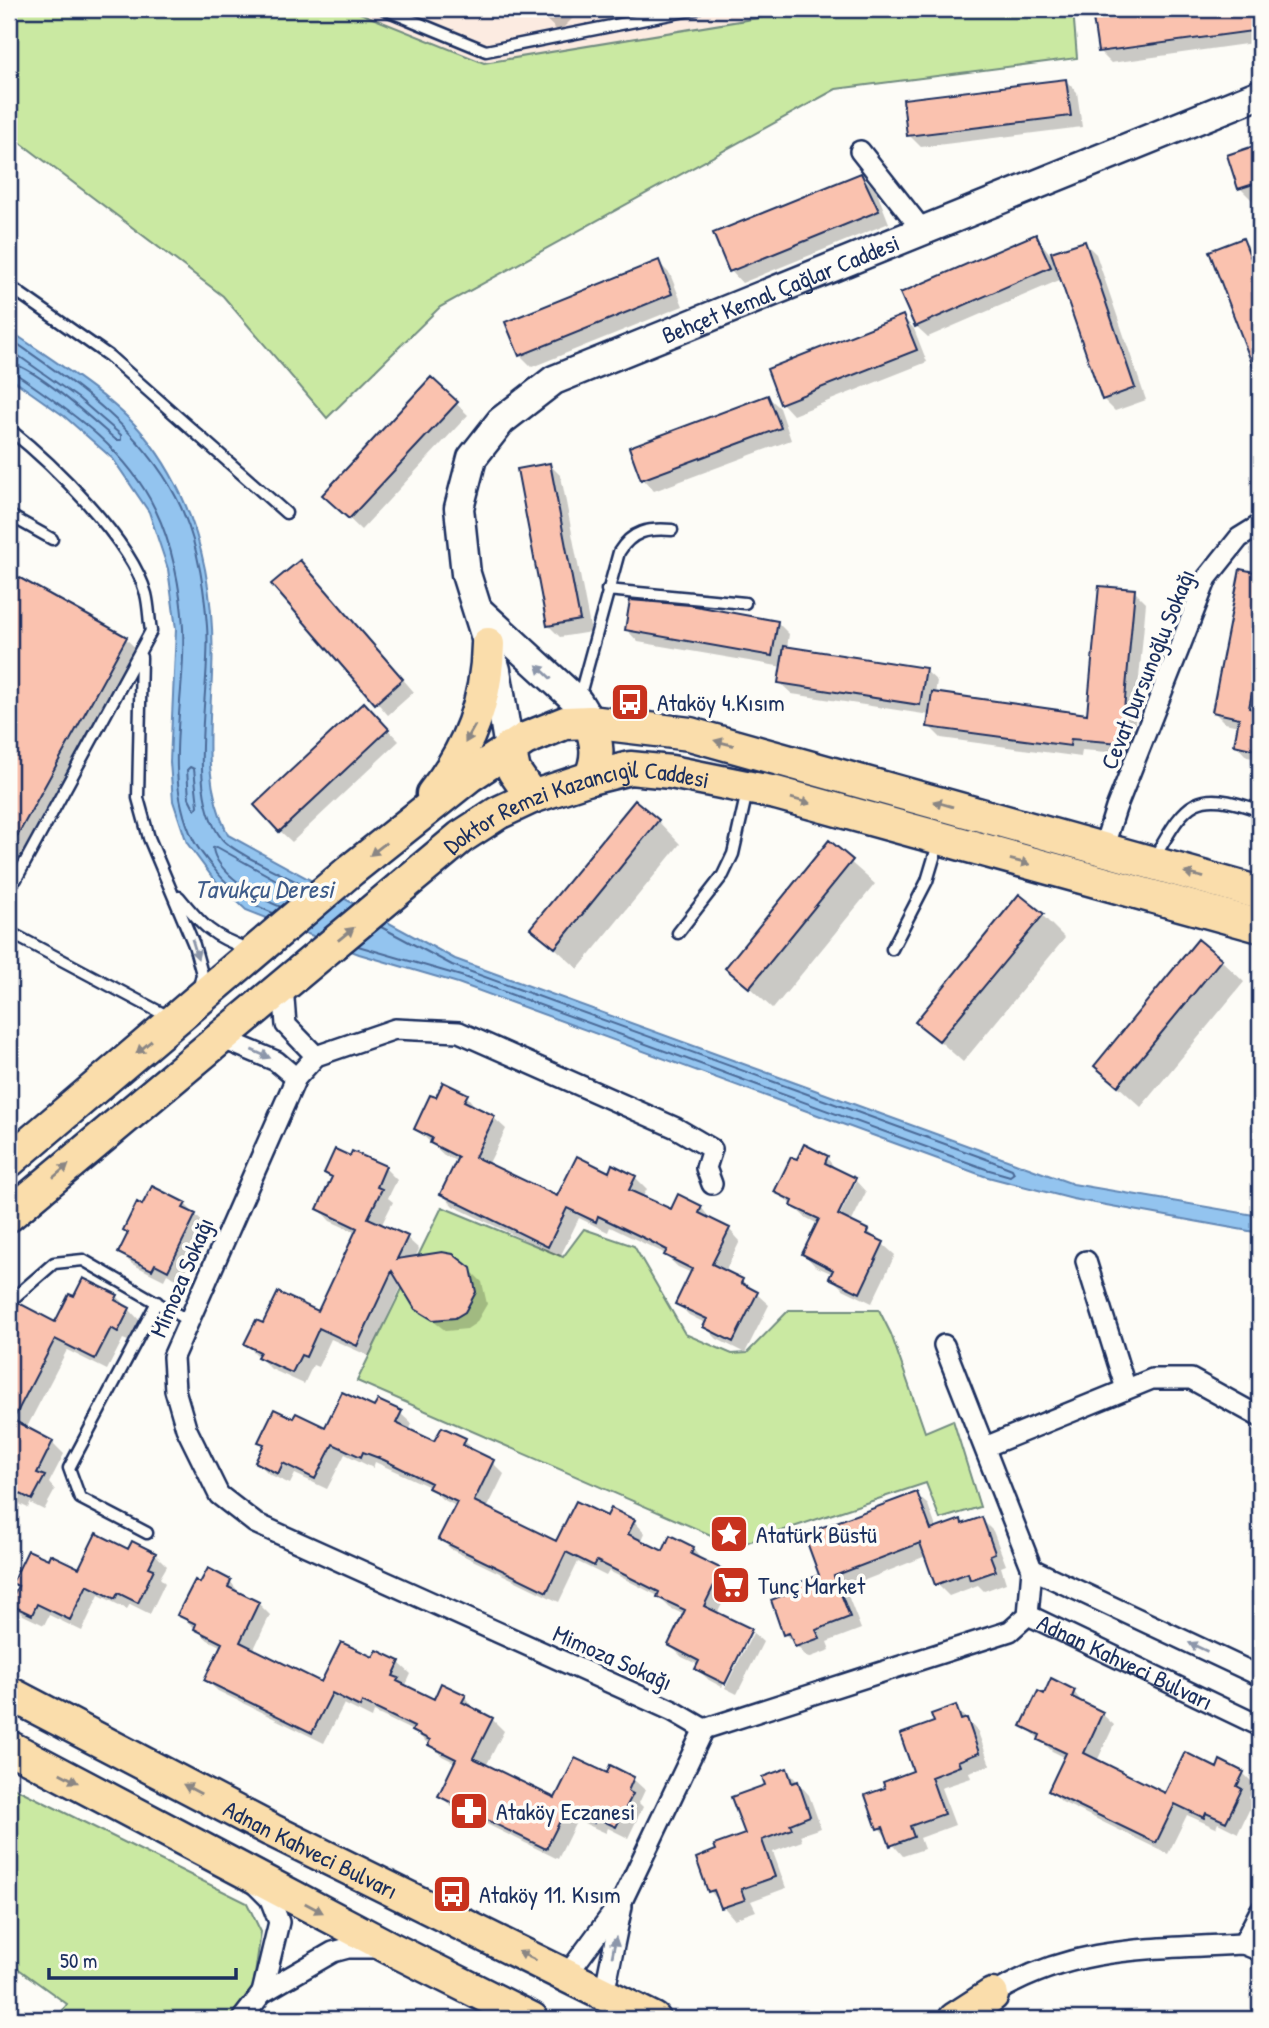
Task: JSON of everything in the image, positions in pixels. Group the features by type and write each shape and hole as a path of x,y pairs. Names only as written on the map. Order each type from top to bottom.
{"main road":[{"name":"Behçet Kemal Çağlar Caddesi","path":"509,748 488,644 464,564 459,508 472,458 501,421 554,380 1260,94"},
{"path":"480,612 584,712 597,744 598,762 590,778"},
{"path":"407,827 442,783 476,722 488,673 488,644"},
{"name":"Doktor Remzi Kazancıgil Caddesi","path":"263,945 351,870 509,748 584,712 690,734 1260,893"},
{"path":"509,748 514,771 532,797"},
{"name":"Doktor Remzi Kazancıgil Caddesi","path":"9,1214 461,837 532,797 631,768 671,772 748,788 1260,926"},
{"path":"9,1161 263,945"},
{"name":"Adnan Kahveci Bulvarı","path":"9,1693 271,1830 654,2019"},
{"name":"Adnan Kahveci Bulvarı","path":"9,1747 390,1948 532,2019"},
{"path":"955,2019 992,1994"},
{"path":"970,2019 992,1994"}],"street":[{"path":"860,150 923,231"},
{"name":"Cevat Dursunoğlu Sokağı","path":"1103,849 1116,808 1208,578 1239,538 1260,525"},
{"path":"292,979 286,1025 316,1056"},
{"name":"Mimoza Sokağı","path":"704,1729 673,1711 255,1523 219,1495 186,1427 175,1390 173,1357 187,1320 296,1078 316,1056 395,1029 459,1032 676,1128 712,1149 706,1168 712,1184"},
{"path":"221,1038 276,1061 296,1078"},
{"path":"1086,1261 1126,1389"},
{"path":"567,1975 623,1899 704,1729 1010,1631 1028,1615 1032,1569 944,1345"},
{"path":"985,1447 1152,1379 1191,1379 1260,1417"},
{"path":"1032,1569 1260,1676"},
{"name":"Adnan Kahveci Bulvarı","path":"1028,1615 1260,1727"},
{"path":"243,1871 270,1899 279,1922 262,1993"},
{"path":"604,1994 623,1899"},
{"path":"992,1994 1023,1975 1057,1963 1111,1951 1252,1947 1260,1912"},
{"path":"242,2019 262,1993 333,1952 348,1948 390,1948"}],"lane":[{"path":"384,9 397,11 486,51 696,9"},
{"path":"9,286 109,356 286,513"},
{"path":"9,429 36,450 85,499 124,553 146,592 151,631 16,879 9,885"},
{"path":"9,515 52,539"},
{"path":"584,712 607,590 619,552 627,540 653,528 672,530"},
{"path":"607,590 745,603"},
{"path":"9,932 183,1015 202,974 172,888 149,838 138,798 141,653"},
{"path":"677,933 723,875 733,854 748,788"},
{"path":"1150,864 1179,817 1199,802 1212,799 1236,802 1260,811"},
{"path":"892,949 926,881 939,841"},
{"path":"172,888 196,920 214,935 263,945"},
{"path":"9,1302 54,1263 83,1260 187,1320"},
{"path":"147,1533 80,1498 69,1468 157,1302"}],"shaded area":[{"path":"350,9 797,9 788,13 484,63"}],"green space":[{"path":"9,9 350,9 484,63 788,13 797,9 1073,9 1077,58 836,89 440,307 327,418 223,296 9,134"},
{"path":"442,1207 563,1257 584,1229 634,1246 685,1334 732,1354 747,1353 789,1310 879,1310 891,1334 925,1432 953,1420 980,1507 940,1519 926,1483 736,1546 357,1381"},
{"path":"9,1785 247,1903 261,1932 253,1989 228,2019 57,2019 67,2004 9,1962"}],"water":[{"name":"Tavukçu Deresi","path":"9,330 80,379 130,420 143,434 178,488 200,547 207,578 212,642 209,756 214,796 228,835 455,959 1073,1184 1260,1216 1260,1233 1073,1199 984,1176 458,983 359,954 246,910 213,878 187,843 173,801 170,762 176,629 168,569 149,512 113,459 64,416 9,377"}],"building":[{"path":"1162,9 1258,9 1260,30 1098,52 1093,18"},
{"path":"1066,79 1071,116 907,136 903,99"},
{"path":"1260,144 1260,182 1238,189 1227,155"},
{"path":"861,173 879,211 729,272 713,233"},
{"path":"1036,234 1051,267 915,327 900,293"},
{"path":"1243,238 1260,282 1259,382 1209,251"},
{"path":"1085,241 1135,388 1102,400 1051,252"},
{"path":"659,260 672,294 519,356 505,322"},
{"path":"903,315 917,350 780,404 767,369"},
{"path":"431,377 458,402 349,519 322,495"},
{"path":"768,395 781,428 641,480 629,447"},
{"path":"550,463 580,620 547,626 517,469"},
{"path":"300,560 403,679 375,704 271,584"},
{"path":"1240,569 1260,573 1260,651 1249,708 1260,711 1260,751 1234,745 1239,718 1212,712"},
{"path":"9,572 127,637 9,851"},
{"path":"1099,586 1135,589 1121,743 1071,739 1070,746 927,727 932,692 1087,714"},
{"path":"630,600 690,605 778,621 772,656 625,630"},
{"path":"784,646 926,668 920,705 778,683"},
{"path":"364,702 389,729 279,832 254,805"},
{"path":"635,800 659,820 555,948 530,928"},
{"path":"829,840 853,860 749,988 725,968"},
{"path":"1019,894 1044,914 939,1041 915,1022"},
{"path":"1198,939 1222,959 1118,1086 1094,1066"},
{"path":"443,1082 468,1094 464,1101 495,1116 475,1157 557,1196 577,1156 609,1172 612,1164 636,1176 629,1190 671,1209 678,1194 702,1206 699,1213 730,1228 712,1264 743,1279 741,1283 758,1292 733,1342 703,1327 707,1319 675,1304 692,1269 664,1255 667,1250 648,1240 598,1216 596,1222 567,1208 548,1247 440,1194 458,1157 430,1143 432,1138 414,1129 430,1095 436,1097"},
{"path":"804,1144 828,1156 825,1163 856,1178 838,1215 869,1230 867,1234 884,1242 860,1293 829,1278 833,1270 802,1254 819,1219 791,1206 793,1201 774,1192 791,1157 797,1159"},
{"path":"335,1149 350,1156 352,1151 386,1166 377,1187 382,1189 368,1218 408,1236 397,1259 442,1252 453,1254 471,1268 476,1292 465,1312 455,1318 433,1320 415,1309 392,1271 357,1346 319,1328 306,1357 301,1355 292,1373 257,1357 260,1352 244,1344 256,1320 263,1323 278,1292 318,1311 357,1228 317,1209 332,1177 324,1173"},
{"path":"152,1186 186,1203 183,1208 196,1214 168,1271 155,1264 152,1270 118,1253 128,1233 123,1230 137,1202 142,1205"},
{"path":"83,1278 118,1295 115,1300 130,1308 118,1332 111,1328 95,1359 55,1339 13,1420 53,1441 37,1473 45,1476 32,1500 9,1488 9,1320 19,1303 55,1322 69,1294 74,1296"},
{"path":"342,1392 374,1407 378,1400 402,1411 396,1423 434,1441 442,1427 466,1438 463,1445 494,1460 474,1501 556,1541 576,1501 607,1516 611,1508 635,1520 628,1534 663,1551 670,1535 694,1547 691,1554 722,1569 704,1606 752,1629 725,1684 695,1669 699,1661 668,1645 685,1610 657,1597 659,1592 597,1561 594,1566 566,1552 547,1592 438,1539 457,1502 428,1488 431,1483 384,1460 363,1452 361,1457 333,1444 315,1479 283,1463 278,1474 255,1462 264,1444 258,1442 274,1409 293,1418 296,1413 325,1427"},
{"path":"917,1492 931,1530 961,1519 962,1524 982,1517 995,1553 990,1555 996,1571 970,1580 968,1573 935,1585 920,1543 834,1576 850,1617 816,1630 820,1638 795,1647 789,1633 783,1635 771,1600 791,1592 789,1587 819,1575 804,1534"},
{"path":"96,1533 128,1549 132,1541 156,1553 149,1567 154,1569 138,1603 118,1593 115,1599 87,1585 70,1620 37,1604 32,1615 9,1604 18,1586 12,1583 28,1550 48,1559 50,1554 79,1568"},
{"path":"208,1568 231,1580 228,1587 259,1602 240,1642 321,1682 341,1642 373,1657 377,1650 400,1661 393,1676 399,1678 397,1681 434,1699 441,1683 466,1695 462,1702 493,1718 473,1758 555,1798 575,1758 607,1773 610,1765 634,1777 628,1791 633,1794 616,1827 597,1818 594,1823 566,1809 546,1849 438,1796 456,1759 428,1745 430,1740 412,1731 414,1727 362,1702 360,1707 332,1693 312,1733 204,1680 222,1643 194,1629 196,1624 177,1615 195,1580 200,1583"},
{"path":"1051,1678 1075,1690 1072,1697 1103,1712 1084,1753 1165,1793 1185,1752 1217,1768 1220,1760 1244,1772 1237,1786 1242,1789 1226,1822 1206,1813 1204,1818 1175,1804 1156,1843 1048,1791 1066,1753 1038,1740 1040,1735 1021,1726 1038,1691 1044,1694"},
{"path":"956,1705 961,1720 967,1718 979,1753 958,1761 960,1766 931,1777 944,1814 910,1826 914,1837 890,1846 883,1827 877,1829 865,1795 885,1788 883,1782 913,1771 900,1734 934,1722 931,1714"},
{"path":"787,1768 792,1783 798,1781 810,1816 790,1824 792,1829 762,1840 775,1877 741,1889 745,1900 721,1908 714,1890 708,1892 696,1858 716,1850 714,1845 745,1834 731,1797 765,1785 762,1777"}],"place":[{"name":"Ataköy 4.Kısım","path":"630,702"},
{"name":"Atatürk Büstü","path":"729,1534"},
{"name":"Tunç Market","path":"731,1585"},
{"name":"Ataköy Eczanesi","path":"469,1811"},
{"name":"Ataköy 11. Kısım","path":"452,1894"}]}
